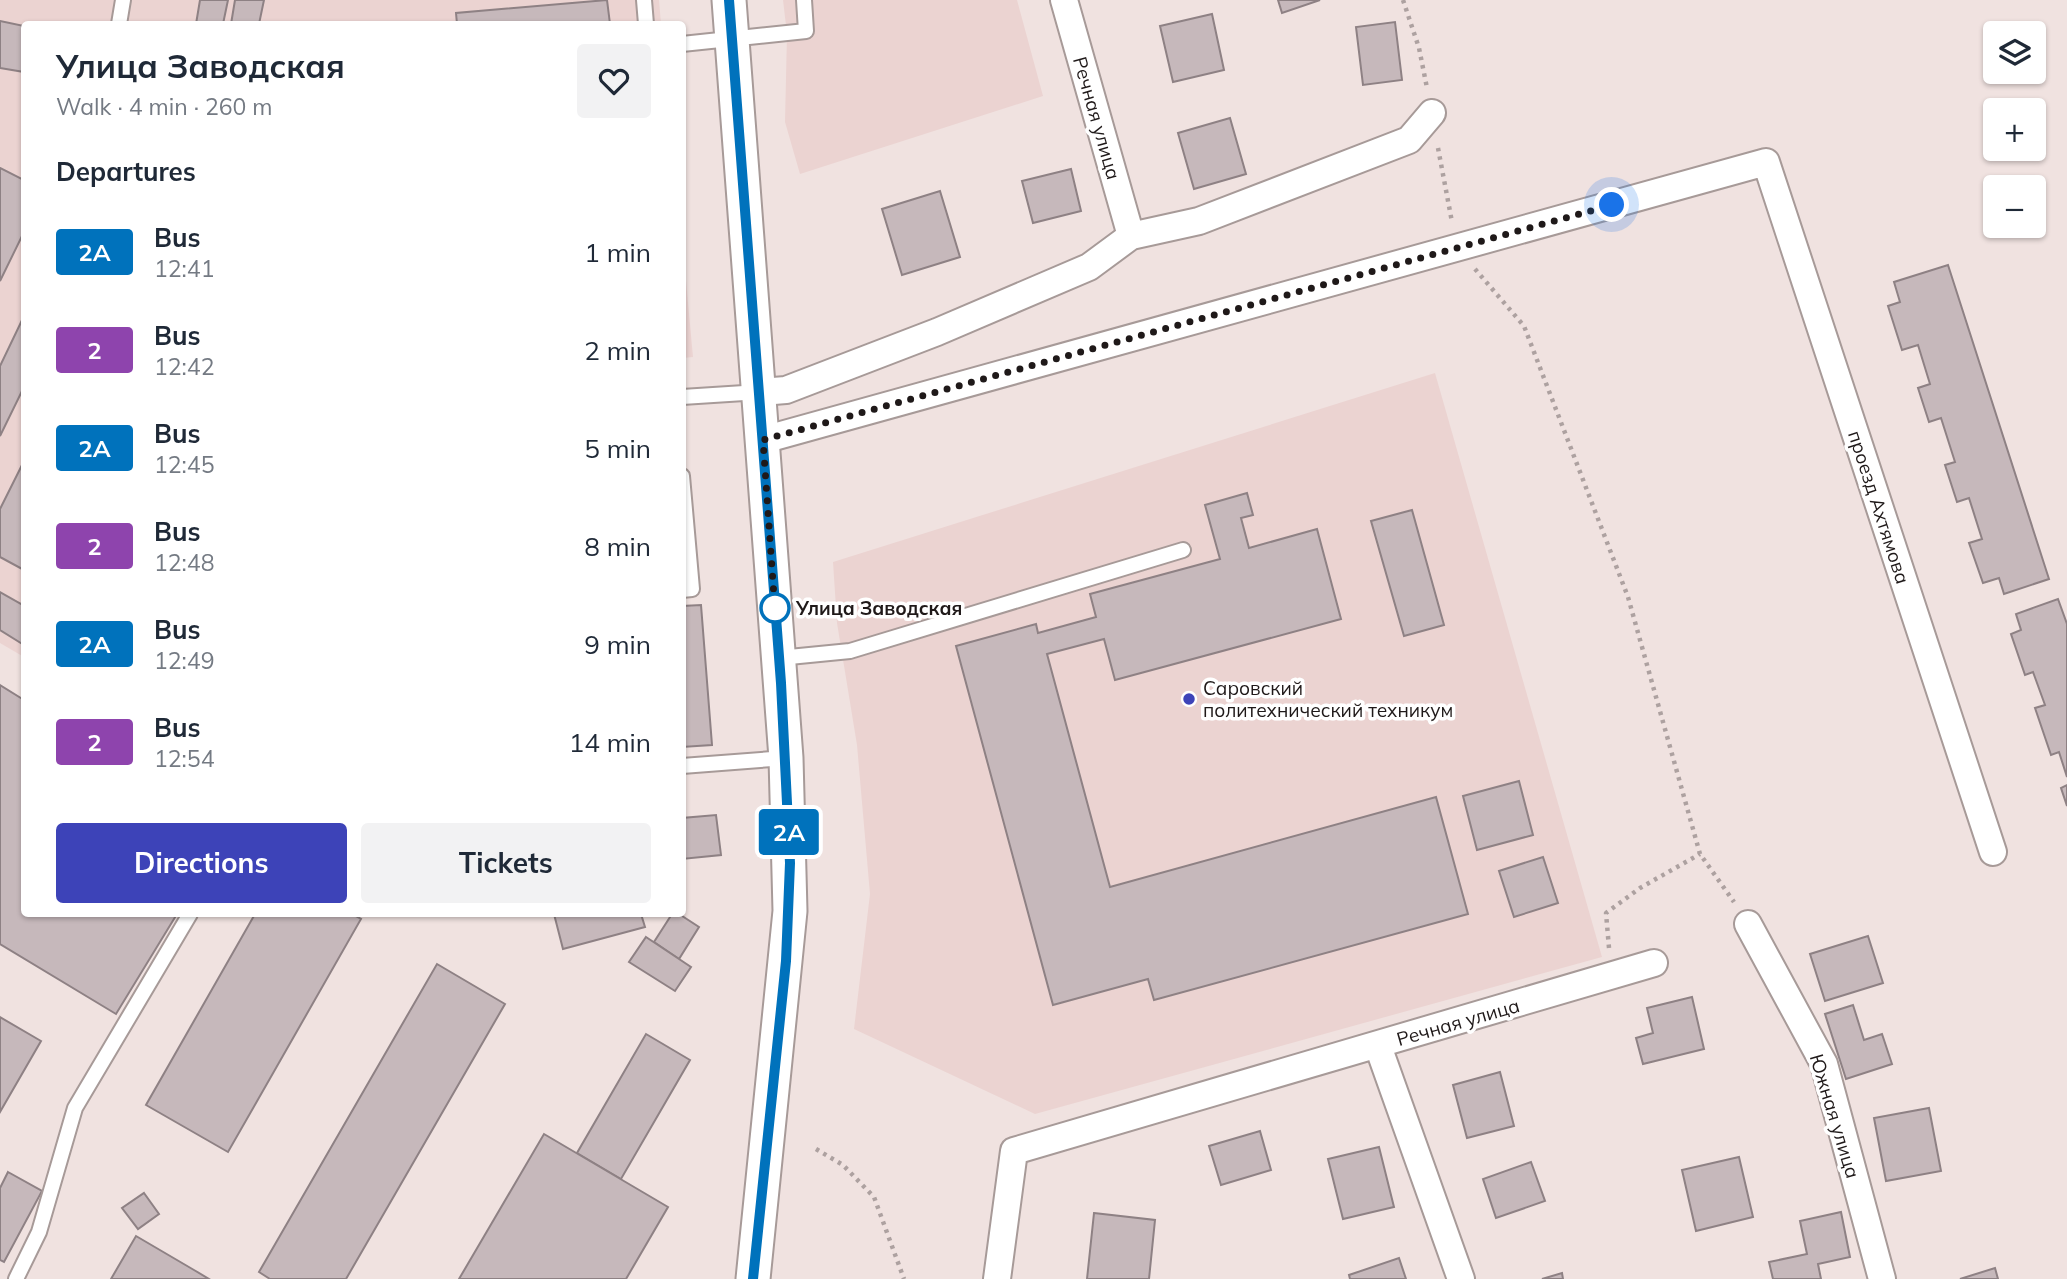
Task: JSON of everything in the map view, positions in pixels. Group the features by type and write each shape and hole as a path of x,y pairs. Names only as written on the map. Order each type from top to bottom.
{"street":[{"path":"729,0 786,758 790,911 753,1279"},
{"name":"Речная улица","path":"1064,0 1131,236"},
{"path":"760,392 786,390 937,332 1089,267 1131,236 1199,221 1397,145 1409,140 1432,113"},
{"name":"проезд Ахтямова","path":"1458,248 1766,162 1993,852"},
{"path":"763,440 1458,248"},
{"name":"Южная улица","path":"1748,924 1824,1064 1882,1279"},
{"name":"Речная улица","path":"1461,1279 1378,1046 1654,964"},
{"path":"998,1279 1014,1151 1378,1046"}],"lane":[{"path":"120,21 123,0"},
{"path":"644,0 646,21"},
{"path":"686,44 806,31 804,0"},
{"path":"686,397 760,392"},
{"path":"686,521 692,589 686,590"},
{"path":"779,658 850,651 1183,550"},
{"path":"686,766 786,758"},
{"path":"16,1279 38,1232 75,1108 188,917"}],"path":[{"path":"1403,0 1419,48 1458,248 1524,326 1628,597 1700,854 1748,924"},
{"path":"1611,977 1606,913 1640,888 1700,854"},
{"path":"816,1149 843,1165 874,1197 904,1279"}],"shaded area":[{"path":"0,0 659,0 661,21 21,21 21,655 0,643"},
{"path":"783,0 1017,0 1043,96 800,174 785,122 787,34"},
{"path":"686,281 693,357 686,358"},
{"name":"Саровский политехнический техникум","path":"1435,373 1602,957 1035,1114 854,1029 870,894 857,745 837,623 833,562"}],"building":[{"path":"200,0 228,0 224,21 196,21"},
{"path":"235,0 264,0 260,21 232,21"},
{"path":"607,0 610,21 457,21 456,13"},
{"path":"1278,0 1320,0 1282,13"},
{"path":"1212,14 1224,70 1173,82 1160,26"},
{"path":"0,21 21,25 21,72 0,68"},
{"path":"1395,22 1402,80 1363,85 1356,27"},
{"path":"1230,118 1246,174 1194,189 1178,133"},
{"path":"0,168 21,178 21,238 0,281"},
{"path":"1071,169 1081,211 1033,223 1022,181"},
{"path":"940,191 960,257 902,275 882,209"},
{"path":"1948,265 2049,579 2004,594 1999,578 1983,583 1969,543 1982,539 1969,498 1957,502 1945,465 1955,462 1941,418 1929,422 1918,388 1930,384 1918,345 1902,350 1888,306 1900,302 1894,282"},
{"path":"21,322 21,393 0,436 0,366"},
{"path":"21,467 21,568 0,557 0,509"},
{"path":"1247,493 1253,515 1241,518 1249,548 1317,529 1341,619 1115,680 1104,639 1047,654 1110,887 1436,797 1468,914 1154,1000 1148,979 1053,1005 956,646 1036,624 1038,633 1096,617 1090,594 1220,559 1205,505"},
{"path":"1412,510 1444,625 1404,636 1371,521"},
{"path":"0,592 21,604 21,643 0,630"},
{"path":"2058,599 2067,624 2067,777 2059,752 2051,755 2035,708 2045,705 2033,672 2025,675 2011,634 2021,630 2016,614"},
{"path":"701,605 712,745 686,747 686,606"},
{"path":"0,685 21,698 21,917 175,917 116,1014 0,944"},
{"path":"1519,781 1533,835 1477,850 1463,796"},
{"path":"2067,785 2067,806 2061,788"},
{"path":"716,815 721,855 686,859 686,818"},
{"path":"1543,857 1558,903 1514,917 1499,871"},
{"path":"253,917 361,919 228,1152 146,1105"},
{"path":"555,917 642,917 645,927 563,949"},
{"path":"670,917 684,917 699,927 679,959 654,942"},
{"path":"1868,936 1883,983 1825,1001 1810,954"},
{"path":"646,937 691,967 675,991 629,962"},
{"path":"437,964 505,1004 346,1279 270,1279 259,1272"},
{"path":"1692,997 1704,1049 1643,1064 1636,1038 1653,1033 1647,1008"},
{"path":"1853,1005 1864,1040 1882,1034 1892,1064 1846,1079 1825,1014"},
{"path":"0,1017 41,1041 0,1112"},
{"path":"646,1034 690,1060 621,1179 577,1153"},
{"path":"1500,1072 1514,1126 1467,1138 1453,1085"},
{"path":"1929,1108 1941,1171 1886,1181 1874,1118"},
{"path":"1260,1131 1271,1170 1221,1185 1209,1146"},
{"path":"544,1134 668,1207 626,1279 459,1279"},
{"path":"1379,1147 1394,1207 1343,1219 1328,1159"},
{"path":"1739,1157 1753,1217 1696,1231 1682,1170"},
{"path":"1531,1162 1545,1201 1496,1218 1483,1179"},
{"path":"8,1172 42,1191 4,1262 0,1260 0,1188"},
{"path":"144,1193 159,1214 138,1229 122,1208"},
{"path":"1841,1212 1850,1257 1818,1264 1821,1279 1773,1279 1769,1262 1807,1254 1800,1221"},
{"path":"1094,1213 1155,1220 1149,1279 1087,1279"},
{"path":"136,1236 194,1270 209,1279 111,1279"},
{"path":"1399,1258 1406,1279 1350,1279 1349,1275"},
{"path":"1995,1268 1998,1279 1960,1279"},
{"path":"1562,1273 1563,1279 1542,1279"}],"bus line":[{"name":"2А","path":"729,0 781,683 790,863 786,961 753,1279"}],"place":[{"name":"Улица Заводская","path":"775,608"},
{"name":"Саровский политехнический техникум","path":"1189,699"}],"route":[{"path":"775,608 775,611 763,440 1612,205"}]}
